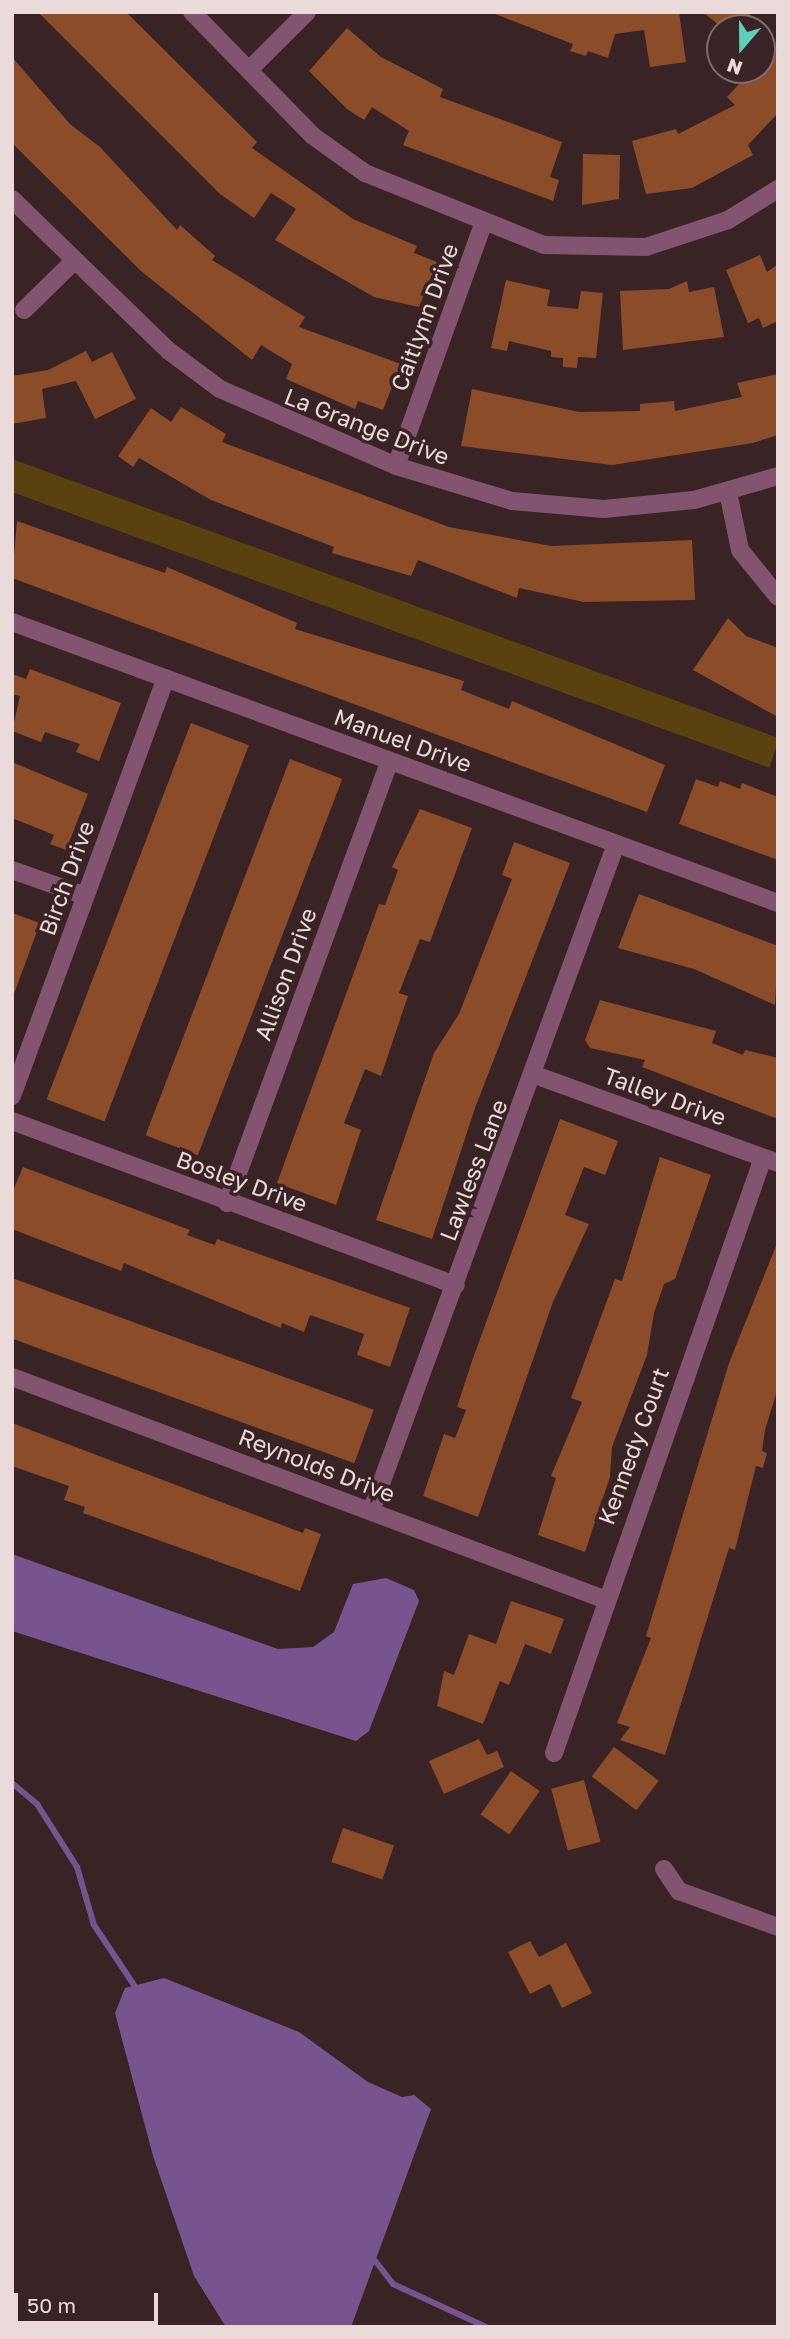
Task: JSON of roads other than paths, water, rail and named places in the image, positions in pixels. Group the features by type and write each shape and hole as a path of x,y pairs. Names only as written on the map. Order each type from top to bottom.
{"street":[{"path":"191,12 313,136 365,173 483,225 544,245 646,247 727,220 778,189"},
{"path":"249,70 307,12"},
{"name":"La Grange Drive","path":"12,199 169,351 219,389 270,416 396,466 558,508 653,506 728,492 778,476"},
{"name":"Caitlynn Drive","path":"396,466 483,225"},
{"path":"24,310 74,261"},
{"path":"728,492 740,550 778,597"},
{"name":"Manuel Drive","path":"12,622 778,903"},
{"name":"Birch Drive","path":"12,1096 166,678"},
{"name":"Allison Drive","path":"227,1203 389,761"},
{"name":"Lawless Lane","path":"371,1511 535,1075 616,844"},
{"path":"12,870 86,896"},
{"name":"Talley Drive","path":"535,1075 770,1161"},
{"name":"Bosley Drive","path":"12,1121 227,1203 456,1285"},
{"name":"Kennedy Court","path":"554,1753 604,1599 770,1161"},
{"name":"Reynolds Drive","path":"12,1377 604,1599"},
{"path":"664,1869 679,1891 778,1927"}],"waterway":[{"path":"12,1783 37,1804 77,1867 94,1925 138,1991"},
{"path":"369,2253 393,2284 486,2327"}]}
